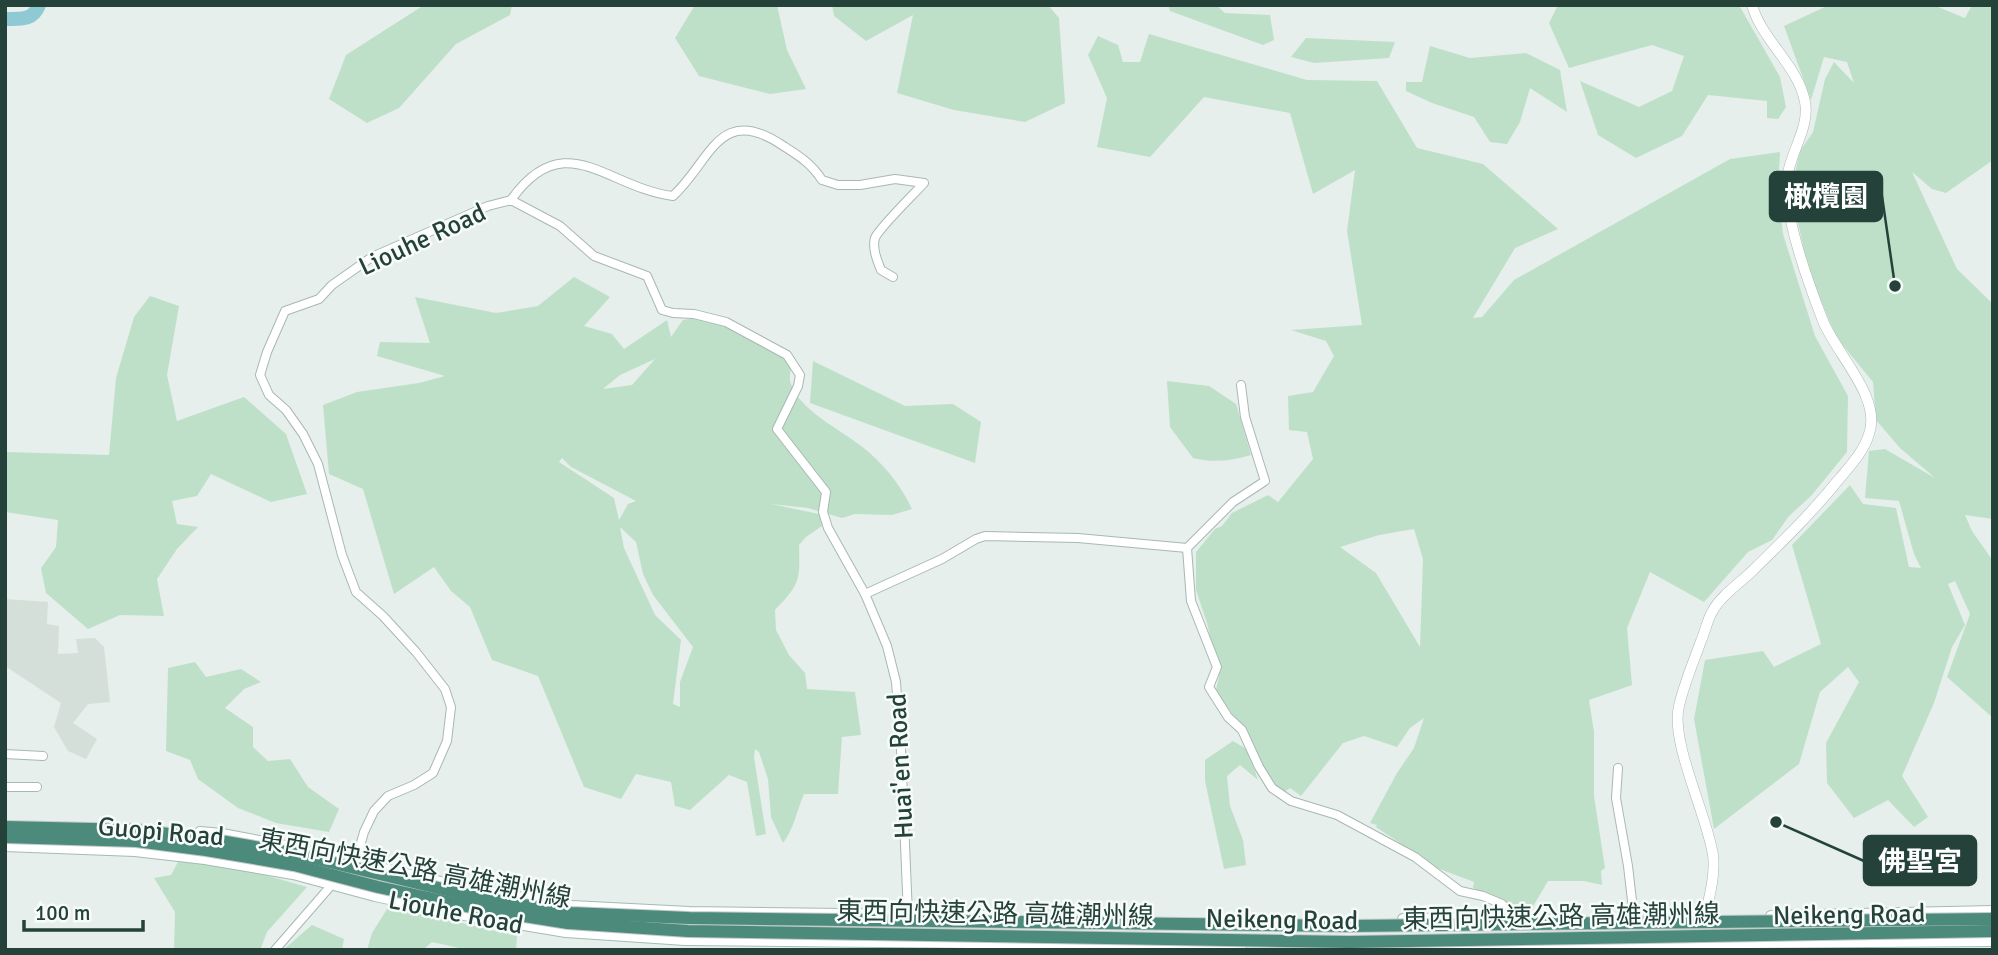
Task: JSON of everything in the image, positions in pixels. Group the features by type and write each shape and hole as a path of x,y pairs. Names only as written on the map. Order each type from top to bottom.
{"highway":[{"name":"東西向快速公路 高雄潮州線","path":"5,827 136,830 209,839 296,854 475,897 584,914 689,918 1349,926 1993,919"},
{"name":"東西向快速公路 高雄潮州線","path":"5,837 136,841 206,850 294,865 475,908 568,923 688,931 1349,942 1993,931"}],"main road":[{"name":"Guopi Road","path":"5,821 137,826 222,834 356,862"},
{"name":"Guopi Road","path":"5,846 135,851 205,859 332,884"},
{"name":"Liouhe Road","path":"356,862 476,890 572,906 689,912 908,915"},
{"name":"Liouhe Road","path":"332,884 474,917 566,932 685,940 909,943"},
{"name":"Neikeng Road","path":"908,915 1348,920 1704,919 1993,911"},
{"name":"Neikeng Road","path":"909,943 1697,947 1742,943 1826,946 1993,942"}],"street":[{"path":"1697,947 1713,857 1707,826 1678,733 1678,710 1686,681 1713,610 1817,507 1861,452 1870,433 1872,417 1868,397 1834,346 1823,321 1790,218 1787,179 1793,151 1804,123 1806,106 1802,86 1764,31 1752,5"},
{"path":"511,200 522,184 542,169 564,162 594,169 636,186 673,196 722,138 746,128 774,140 813,166 822,180 860,185 895,179 924,183 874,240 875,255 881,270 893,277"},
{"name":"Liouhe Road","path":"356,862 364,832 374,811 388,796 433,773 447,741 451,707 444,689 416,652 383,616 356,592 342,555 318,464 291,418 269,395 260,375 285,311 319,299 332,285 372,257 488,206 511,200 560,226 594,256 647,276 662,310 726,322 787,355 800,374 798,386 777,429 826,492 823,512 828,528 865,594"},
{"path":"1241,385 1245,417 1265,481 1233,502 1188,548 1191,601 1217,667 1209,687 1228,717 1242,730 1272,788 1291,801 1349,821 1415,858 1460,891 1502,904 1516,918"},
{"path":"865,594 985,536 1078,538 1188,548"},
{"name":"Huai'en Road","path":"865,594 887,646 896,682 909,943"},
{"path":"5,754 43,756"},
{"path":"1618,768 1616,798 1634,918"},
{"path":"5,787 37,788"},
{"path":"275,950 332,884 356,862"},
{"path":"1825,914 1826,946"}],"shaded area":[{"path":"5,599 48,602 47,624 59,626 58,654 78,653 76,639 95,638 104,647 110,702 88,704 73,723 97,739 86,759 68,751 54,727 61,703 5,666"}],"green space":[{"path":"424,5 512,5 510,15 456,44 399,108 367,123 329,99 346,55"},
{"path":"695,5 777,5 787,50 806,89 770,94 699,76 675,38"},
{"path":"832,5 1048,5 1059,18 1065,103 1025,122 954,110 897,93 913,15 866,41 834,16"},
{"path":"1168,5 1216,5 1225,13 1270,15 1274,40 1263,45 1170,11"},
{"path":"1558,5 1739,5 1780,77 1786,107 1778,119 1767,118 1767,101 1708,95 1682,136 1636,158 1598,135 1580,81 1639,107 1672,91 1684,56 1652,45 1569,68 1549,23"},
{"path":"1829,5 1933,5 1965,18 1972,5 1993,5 1993,160 1946,193 1932,189 1912,172 1957,269 1993,304 1993,519 1965,515 1972,531 1993,561 1993,718 1947,677 1970,614 1955,581 1948,584 1965,625 1952,647 1934,703 1902,776 1928,817 1914,827 1888,800 1854,818 1827,783 1826,743 1859,682 1848,667 1820,692 1799,764 1714,829 1694,719 1705,660 1763,651 1774,667 1821,644 1792,545 1850,485 1863,504 1896,508 1909,567 1921,568 1914,554 1899,501 1865,498 1869,451 1885,449 1935,478 1900,448 1876,420 1873,382 1836,337 1808,269 1791,190 1800,151 1813,132 1825,79 1834,62 1854,83 1847,62 1824,57 1811,100 1784,26"},
{"path":"1149,34 1307,80 1377,81 1417,148 1483,164 1558,229 1515,248 1473,318 1482,317 1514,280 1730,159 1780,152 1778,189 1783,234 1815,336 1848,396 1847,452 1811,496 1789,516 1772,540 1748,552 1704,602 1650,572 1627,628 1632,685 1589,700 1594,732 1594,796 1605,868 1601,871 1602,885 1584,881 1548,881 1532,908 1514,907 1473,888 1474,882 1437,868 1376,827 1377,825 1370,823 1414,748 1424,718 1410,728 1397,747 1364,736 1343,743 1301,796 1290,788 1283,793 1266,772 1254,746 1216,690 1219,676 1207,623 1196,590 1196,552 1232,513 1268,495 1278,502 1313,459 1307,432 1289,430 1288,396 1313,392 1334,356 1326,341 1291,330 1362,325 1347,231 1355,170 1313,194 1290,113 1204,97 1150,157 1097,147 1107,98 1088,55 1098,36 1118,45 1123,62 1140,62","holes":["1414,529 1423,559 1420,647 1376,573 1340,547 1379,535"]},
{"path":"1306,38 1395,42 1389,58 1314,63 1291,57"},
{"path":"1430,46 1470,58 1526,53 1560,70 1567,112 1530,88 1520,122 1507,144 1490,142 1474,117 1406,91 1406,82 1422,82"},
{"path":"574,277 610,297 584,326 612,334 624,349 667,320 671,337 683,320 706,316 782,356 791,368 791,384 796,395 815,414 873,456 895,480 912,509 892,515 855,514 842,518 808,508 771,504 819,514 822,526 799,545 797,581 775,610 776,630 789,655 805,673 807,689 855,692 861,735 842,737 838,794 804,794 783,843 771,817 768,779 759,752 755,749 766,834 756,836 747,782 729,775 690,810 675,806 671,782 636,774 621,799 584,787 538,676 492,660 470,607 451,591 434,567 394,594 363,489 329,474 323,405 357,392 419,383 445,376 377,356 380,342 430,343 415,297 496,313 538,306","holes":["655,359 632,385 603,389 620,375","562,458 571,467 636,501 628,504 619,520 614,498 559,462","620,527 636,542 643,574 653,595 693,647 680,682 680,707 673,704 681,640 655,615 624,548"]},
{"path":"150,296 179,306 167,375 177,421 244,397 286,434 307,494 271,502 211,474 197,496 172,501 177,524 198,527 177,549 157,579 164,616 120,615 88,629 46,593 41,568 56,547 58,520 5,512 5,452 109,455 116,378 134,317"},
{"path":"813,361 905,406 953,404 981,422 975,463 810,403"},
{"path":"1167,381 1209,386 1236,404 1251,455 1222,461 1193,458 1170,427"},
{"path":"195,662 206,677 241,669 261,682 244,689 225,708 253,727 253,747 268,761 290,759 308,787 339,809 329,832 276,823 238,808 198,779 190,760 166,751 168,668"},
{"path":"1233,741 1248,750 1258,780 1240,765 1227,776 1230,806 1243,840 1246,865 1224,869 1205,781 1205,760"},
{"path":"179,860 258,873 307,887 267,932 260,950 174,950 175,912 154,878 171,875"},
{"path":"389,906 517,936 516,950 468,950 432,942 423,950 367,950 372,933"},
{"path":"312,925 344,939 342,950 283,950"}],"waterway":[{"path":"5,19 30,16 39,5"}],"place":[{"name":"橄欖園","path":"1895,286"},
{"name":"佛聖宮","path":"1776,822"}]}
